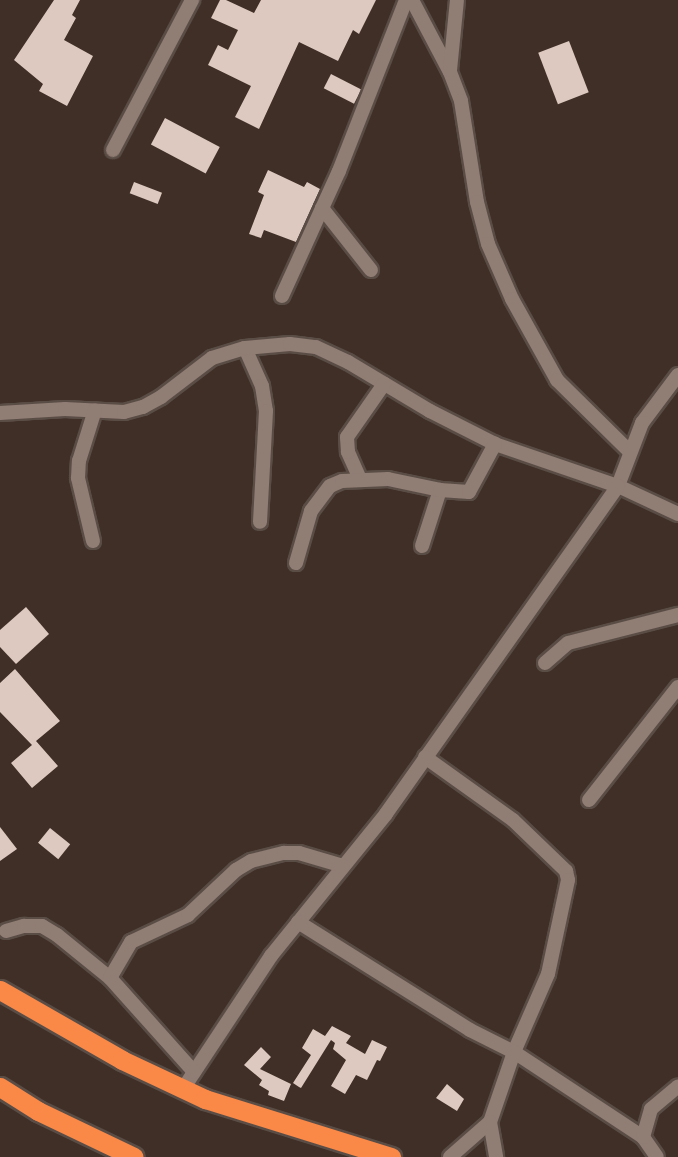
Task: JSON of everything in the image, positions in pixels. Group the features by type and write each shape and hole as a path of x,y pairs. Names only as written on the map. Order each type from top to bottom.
{"highway":[{"path":"0,990 122,1060 183,1088 297,1130 391,1157"},
{"path":"0,1087 38,1111 134,1157"}],"street":[{"path":"113,150 192,0"},
{"path":"282,296 322,208 406,0"},
{"path":"412,0 450,72 461,101 470,176 482,223 512,299 557,380 629,452"},
{"path":"450,72 457,0"},
{"path":"322,208 371,270"},
{"path":"0,414 95,410 124,412 143,407 212,358 268,344 316,347 495,444 618,486 678,514"},
{"path":"245,348 262,386 266,411 260,522"},
{"path":"183,1088 271,956 425,757 618,486 642,423 678,375"},
{"path":"360,479 348,452 347,438 383,384"},
{"path":"93,541 78,478 79,461 95,410"},
{"path":"296,563 305,526 320,496 342,481 388,479 440,490 469,492 495,444"},
{"path":"422,546 440,490"},
{"path":"545,663 568,643 678,615"},
{"path":"589,800 678,687"},
{"path":"425,757 513,820 566,871 568,880 548,974 514,1052 490,1122 496,1157"},
{"path":"110,978 131,942 188,915 236,870 250,861 284,853 299,853 343,866"},
{"path":"298,922 470,1030 514,1052 643,1137 657,1157"},
{"path":"6,931 24,926 42,926 110,978 194,1072"},
{"path":"643,1137 651,1109 678,1086"},
{"path":"450,1157 490,1122"}],"building":[{"path":"54,0 80,0 72,15 76,18 64,40 93,56 67,106 39,91 43,84 14,60"},
{"path":"220,0 226,0 254,13 261,0 376,0 359,34 353,30 338,61 299,42 259,129 235,117 251,86 208,65 218,45 228,50 238,30 211,18"},
{"path":"569,41 589,92 558,104 538,53"},
{"path":"331,74 361,89 354,104 324,88"},
{"path":"165,118 220,147 206,174 151,144"},
{"path":"268,170 304,187 307,182 320,189 296,242 264,230 261,238 249,234 264,195 258,192"},
{"path":"134,182 162,193 158,204 130,193"},
{"path":"26,607 49,634 16,664 0,647 0,630"},
{"path":"15,669 60,721 36,741 58,766 32,788 11,763 32,745 0,712 0,683"},
{"path":"0,827 17,849 0,861"},
{"path":"50,828 70,844 58,859 38,843"},
{"path":"332,1026 351,1036 346,1043 365,1054 372,1040 387,1047 367,1080 356,1075 345,1094 331,1086 346,1060 333,1049 335,1043 331,1040 301,1088 299,1087 293,1083 311,1055 302,1048 313,1029 325,1036"},
{"path":"261,1047 271,1057 260,1069 291,1084 284,1101 268,1095 269,1091 259,1085 262,1080 244,1065"},
{"path":"447,1084 464,1099 457,1111 436,1098"}]}
